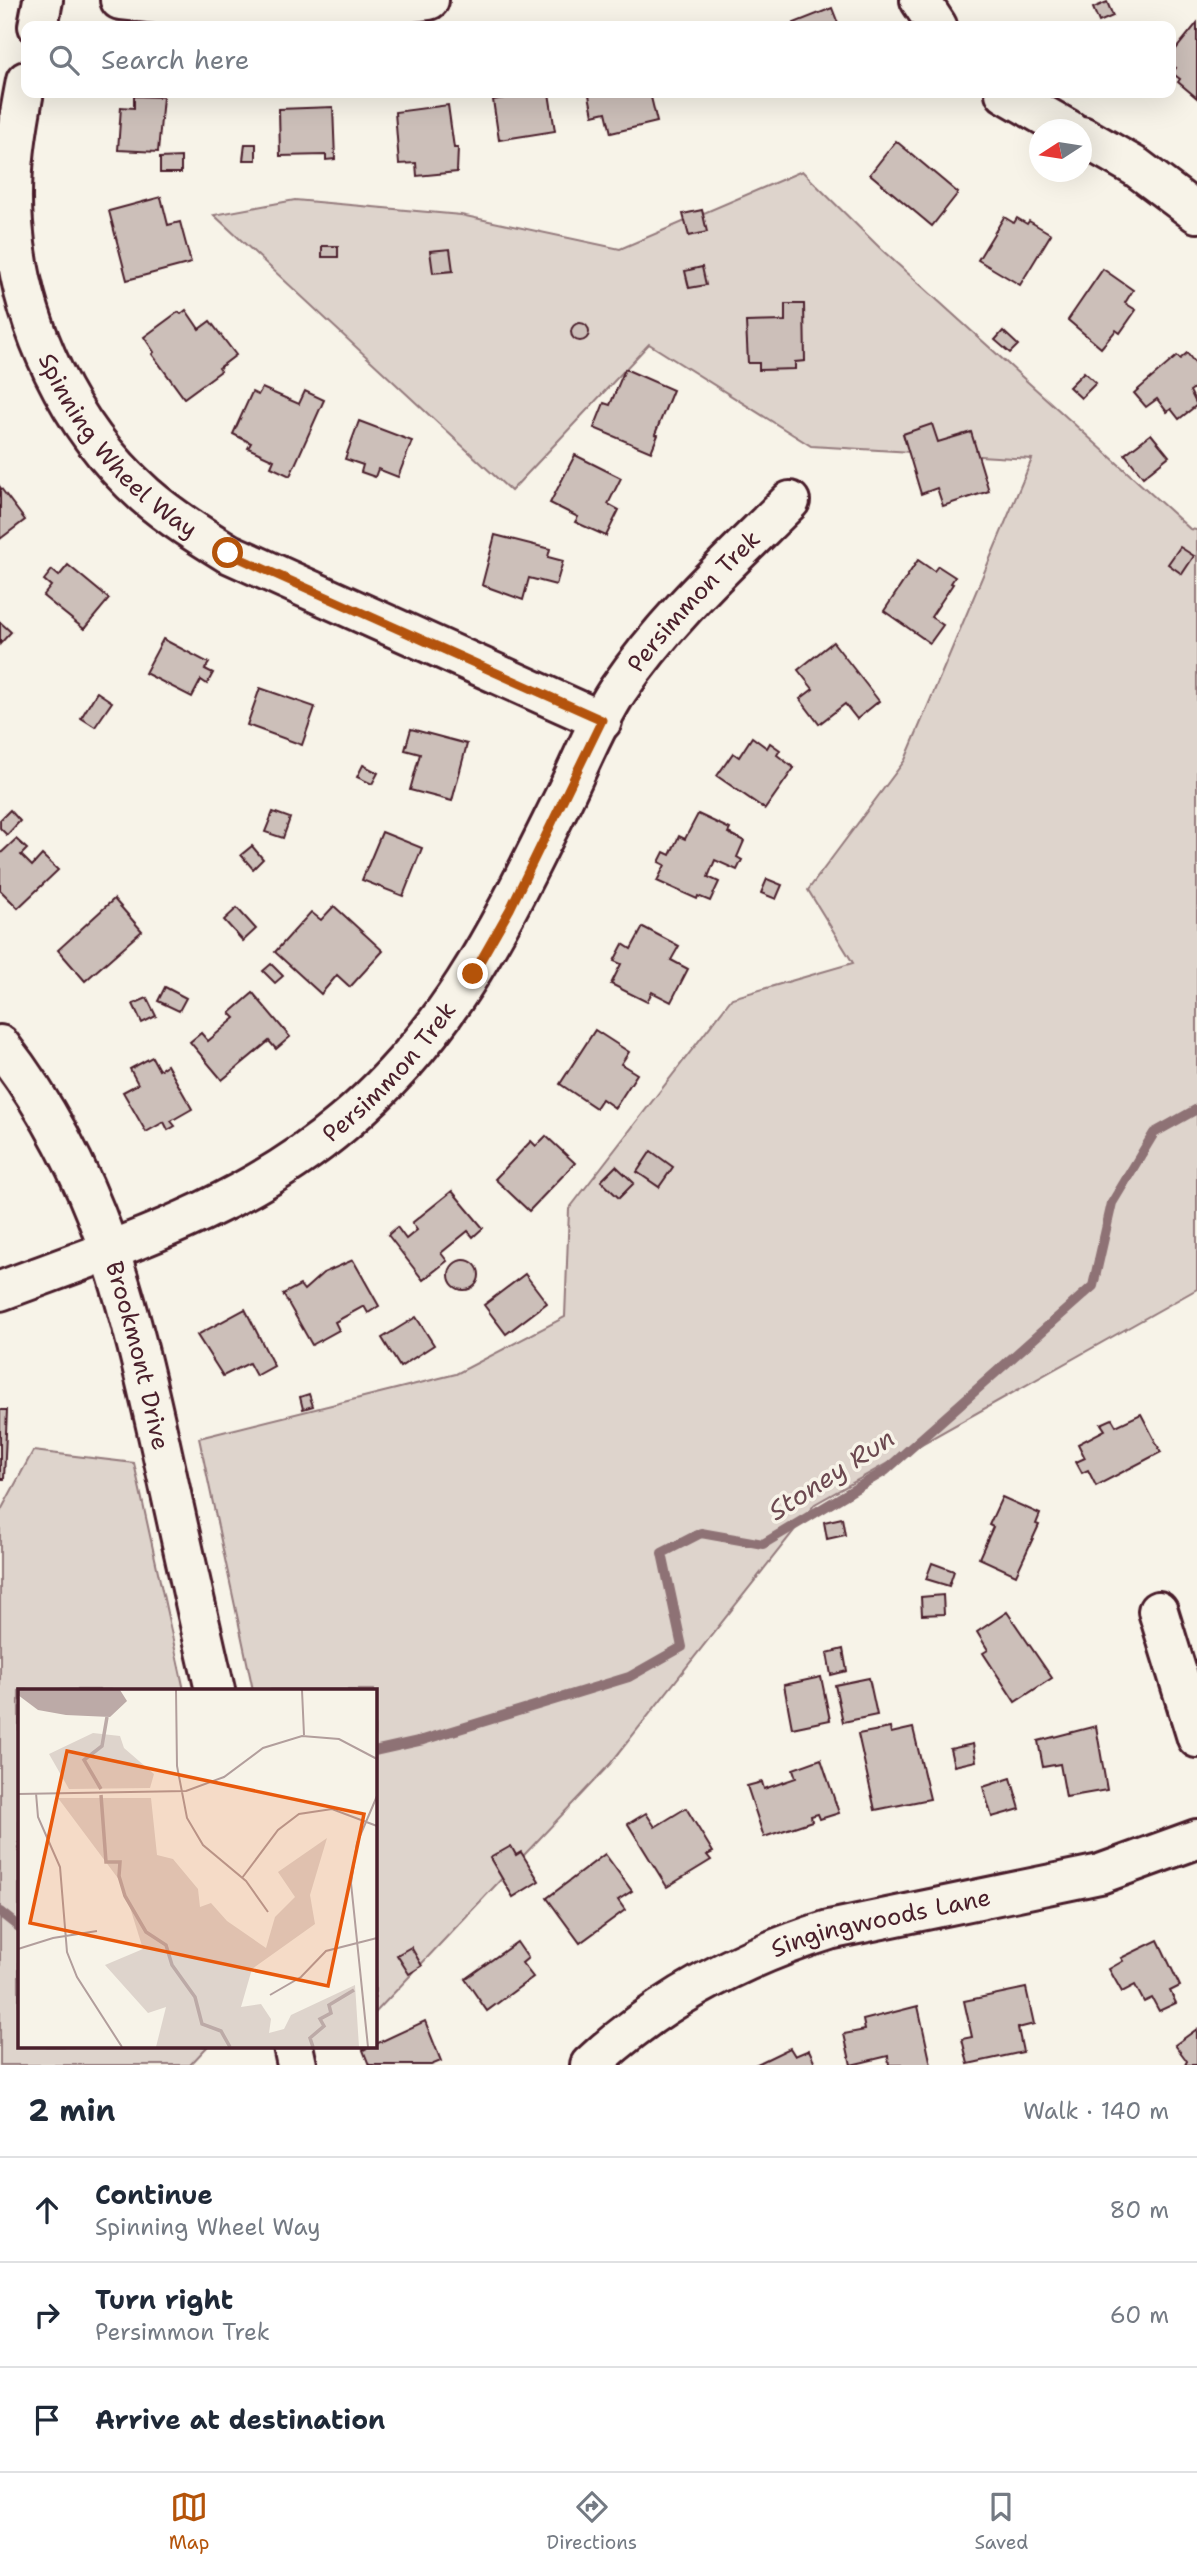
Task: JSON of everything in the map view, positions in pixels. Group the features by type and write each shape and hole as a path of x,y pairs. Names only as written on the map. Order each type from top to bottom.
{"street":[{"path":"38,21 43,0"},
{"path":"120,0 204,10 268,13 377,7 429,0"},
{"path":"920,0 934,21"},
{"name":"Spinning Wheel Way","path":"23,98 13,166 13,223 22,281 37,335 61,386 93,436 129,479 186,526 228,553 602,720"},
{"path":"1014,98 1050,119"},
{"path":"1092,142 1136,167 1197,213"},
{"name":"Persimmon Trek","path":"0,1291 200,1214 246,1192 341,1125 384,1086 433,1032 473,974 510,909 616,692 683,607 790,501"},
{"name":"Brookmont Drive","path":"0,1045 21,1072 67,1147 100,1219 147,1387 215,1689"},
{"path":"1158,1611 1197,1738"},
{"name":"Singingwoods Lane","path":"590,2065 639,2023 670,2002 714,1975 785,1944 829,1930 1100,1874 1197,1839"}],"shaded area":[{"path":"802,171 882,250 1190,529 1197,530 1197,1289 815,1504 610,1764 376,2012 376,1689 253,1689 199,1438 456,1374 565,1317 569,1209 732,998 853,963 808,890 905,760 1032,459 811,446 649,344 511,491 214,215 295,200 461,215 620,249"},
{"path":"33,1451 134,1463 184,1689 18,1689 18,2048 206,2048 190,2065 0,2065 0,1512"}],"building":[{"path":"1107,2 1113,16 1099,21 1093,8"},
{"path":"832,8 837,21 799,21"},
{"path":"1197,23 1197,98 1178,82 1180,79 1176,76 1176,49"},
{"path":"134,98 163,98 158,152 118,150 121,107 134,108"},
{"path":"550,98 555,131 499,140 493,100"},
{"path":"590,98 651,98 657,122 611,133 606,112 593,115"},
{"path":"448,105 454,148 458,148 457,172 417,176 416,163 399,164 395,112"},
{"path":"333,107 335,159 326,160 326,155 280,156 279,109"},
{"path":"896,141 958,193 932,226 870,174"},
{"path":"245,144 256,144 256,160 243,160"},
{"path":"181,157 181,173 160,173 160,158"},
{"path":"161,197 168,225 180,222 191,263 127,280 109,211"},
{"path":"702,210 707,232 689,236 683,214"},
{"path":"1004,217 1014,223 1017,218 1027,224 1029,221 1051,234 1020,285 978,260"},
{"path":"322,246 338,246 338,257 322,257"},
{"path":"450,249 453,271 433,273 430,251"},
{"path":"702,267 706,285 689,288 685,271"},
{"path":"1103,269 1133,290 1125,303 1136,310 1120,333 1116,330 1101,348 1068,320"},
{"path":"785,304 804,304 805,361 795,362 795,369 759,370 759,363 748,363 746,322 785,321"},
{"path":"186,310 199,329 210,321 236,355 219,368 221,371 184,398 152,354 154,352 144,337 178,312 181,314"},
{"path":"580,323 586,326 589,332 586,338 580,341 574,338 571,332 574,326"},
{"path":"1003,331 1018,345 1010,353 995,340"},
{"path":"1187,353 1197,366 1197,386 1190,391 1197,405 1179,419 1171,409 1167,412 1157,399 1146,407 1134,393 1177,356 1180,359"},
{"path":"625,369 673,390 655,434 658,435 651,452 594,428 604,403 610,405"},
{"path":"1084,372 1096,383 1081,398 1069,387"},
{"path":"262,388 299,404 305,391 324,400 290,476 271,467 274,460 248,448 251,443 233,434 252,392 258,395"},
{"path":"359,421 412,441 398,477 378,469 375,477 361,472 363,465 345,459"},
{"path":"932,424 938,442 971,432 989,491 943,506 937,488 921,494 903,434"},
{"path":"1151,434 1169,456 1143,477 1125,454"},
{"path":"575,455 621,478 608,504 619,510 606,536 575,522 578,517 550,503"},
{"path":"0,487 25,520 0,539"},
{"path":"495,535 550,549 548,557 563,561 556,585 529,578 523,600 482,585"},
{"path":"1180,547 1194,556 1182,574 1168,564"},
{"path":"918,560 934,571 938,566 955,577 931,617 943,625 930,643 884,611"},
{"path":"68,565 109,599 84,629 43,596 51,586 44,580 52,570 59,576"},
{"path":"0,622 11,632 0,644"},
{"path":"163,639 209,663 205,669 213,673 207,684 201,680 192,697 145,673"},
{"path":"833,642 879,701 857,719 845,704 819,724 800,699 813,689 798,670"},
{"path":"260,688 315,707 302,745 247,725"},
{"path":"97,692 112,702 95,727 81,718"},
{"path":"411,729 467,744 452,801 410,790 420,754 405,750"},
{"path":"752,737 767,748 770,743 780,750 777,755 794,768 765,809 717,776 733,753 739,757"},
{"path":"363,765 378,773 372,784 357,777"},
{"path":"10,810 20,821 7,835 0,828 0,820"},
{"path":"273,812 290,818 283,838 265,832"},
{"path":"698,814 730,829 728,833 744,841 737,857 742,860 737,870 715,860 708,877 719,882 710,901 698,896 697,899 657,881 665,865 659,862 664,852 670,855 679,836 685,839"},
{"path":"382,832 422,848 403,896 362,880"},
{"path":"16,839 27,849 21,855 32,866 42,855 58,870 18,908 0,890 0,854"},
{"path":"252,846 263,859 253,869 241,855"},
{"path":"767,879 782,885 776,899 761,893"},
{"path":"114,899 142,931 85,981 58,950"},
{"path":"334,906 383,951 350,987 337,975 321,994 275,952 311,912 321,920"},
{"path":"237,908 256,929 243,941 224,920"},
{"path":"643,927 679,946 671,960 688,969 671,1002 652,992 647,1002 611,984 621,964 614,961 623,944 631,949"},
{"path":"271,964 283,976 275,983 263,971"},
{"path":"165,987 186,998 179,1011 158,1001"},
{"path":"253,993 290,1037 276,1049 269,1041 222,1080 190,1042 201,1033 208,1041 235,1018 230,1013"},
{"path":"147,998 156,1016 142,1023 133,1004"},
{"path":"595,1030 629,1052 621,1064 637,1074 615,1108 602,1099 596,1108 560,1084"},
{"path":"152,1057 159,1070 167,1065 192,1109 171,1121 175,1126 168,1130 164,1122 146,1132 123,1092 138,1084 130,1069"},
{"path":"546,1136 575,1163 529,1211 495,1179 531,1141 536,1146"},
{"path":"651,1151 673,1167 659,1187 637,1172"},
{"path":"616,1166 634,1183 619,1198 601,1181"},
{"path":"452,1191 483,1228 473,1237 468,1231 441,1253 447,1261 423,1280 388,1235 397,1227 406,1239 417,1230 412,1223"},
{"path":"353,1260 379,1306 368,1313 364,1306 335,1322 339,1330 312,1345 283,1294 300,1285 304,1290 323,1273"},
{"path":"464,1260 474,1265 479,1275 474,1285 464,1290 454,1285 449,1275 454,1265"},
{"path":"525,1274 547,1303 506,1334 484,1305"},
{"path":"245,1309 274,1366 256,1376 249,1363 223,1376 197,1335"},
{"path":"416,1317 434,1345 400,1367 382,1338"},
{"path":"309,1394 313,1406 303,1409 300,1397"},
{"path":"0,1410 7,1410 4,1479 0,1479"},
{"path":"1141,1414 1161,1452 1096,1486 1088,1470 1082,1473 1076,1462 1085,1458 1078,1444 1105,1430 1101,1424 1112,1419 1116,1426"},
{"path":"1002,1497 1040,1514 1036,1524 1039,1525 1016,1575 979,1558 993,1527 989,1525"},
{"path":"842,1518 845,1535 827,1539 824,1522"},
{"path":"932,1563 954,1571 949,1586 926,1579"},
{"path":"943,1595 944,1614 922,1615 921,1597"},
{"path":"1007,1612 1052,1678 1015,1702 983,1653 988,1650 977,1632"},
{"path":"843,1649 847,1671 831,1675 827,1653"},
{"path":"821,1677 830,1720 792,1728 784,1685"},
{"path":"869,1678 877,1715 843,1722 835,1685"},
{"path":"1096,1726 1107,1790 1066,1797 1060,1764 1043,1767 1038,1741"},
{"path":"890,1728 891,1733 913,1728 930,1799 875,1810 858,1734"},
{"path":"973,1744 976,1761 954,1766 950,1749"},
{"path":"821,1759 839,1813 820,1819 818,1814 811,1816 812,1821 764,1837 747,1786 762,1782 764,1789 796,1778 793,1769"},
{"path":"1011,1778 1020,1809 992,1817 983,1787"},
{"path":"686,1808 713,1852 707,1855 711,1860 667,1887 628,1824 646,1813 655,1827"},
{"path":"511,1846 516,1855 521,1852 539,1881 513,1897 490,1858"},
{"path":"605,1854 632,1891 618,1900 625,1910 580,1943 547,1898"},
{"path":"1158,1940 1180,1986 1170,1991 1176,2003 1159,2011 1152,1998 1144,2002 1135,1985 1122,1992 1109,1969 1123,1961 1121,1958"},
{"path":"517,1942 528,1958 522,1963 533,1977 487,2011 465,1979"},
{"path":"411,1947 422,1966 409,1974 397,1955"},
{"path":"1026,1988 1034,2024 1018,2028 1023,2052 968,2064 962,2039 972,2037 964,2001"},
{"path":"918,2006 931,2065 889,2065 888,2056 851,2065 844,2034 865,2030 863,2020"},
{"path":"425,2021 441,2061 431,2065 369,2065 363,2050 376,2048 376,2044"},
{"path":"1197,2029 1197,2065 1185,2065 1187,2061 1175,2045"},
{"path":"790,2048 795,2056 809,2050 816,2065 755,2065"}],"waterway":[{"name":"Stoney Run","path":"376,1751 423,1740 629,1677 682,1647 662,1553 701,1533 763,1544 885,1471 1093,1286 1112,1203 1154,1133 1197,1109"},
{"name":"Stoney Run","path":"0,1912 18,1926"}],"route":[{"path":"228,553 602,720 510,909 473,974"}]}
